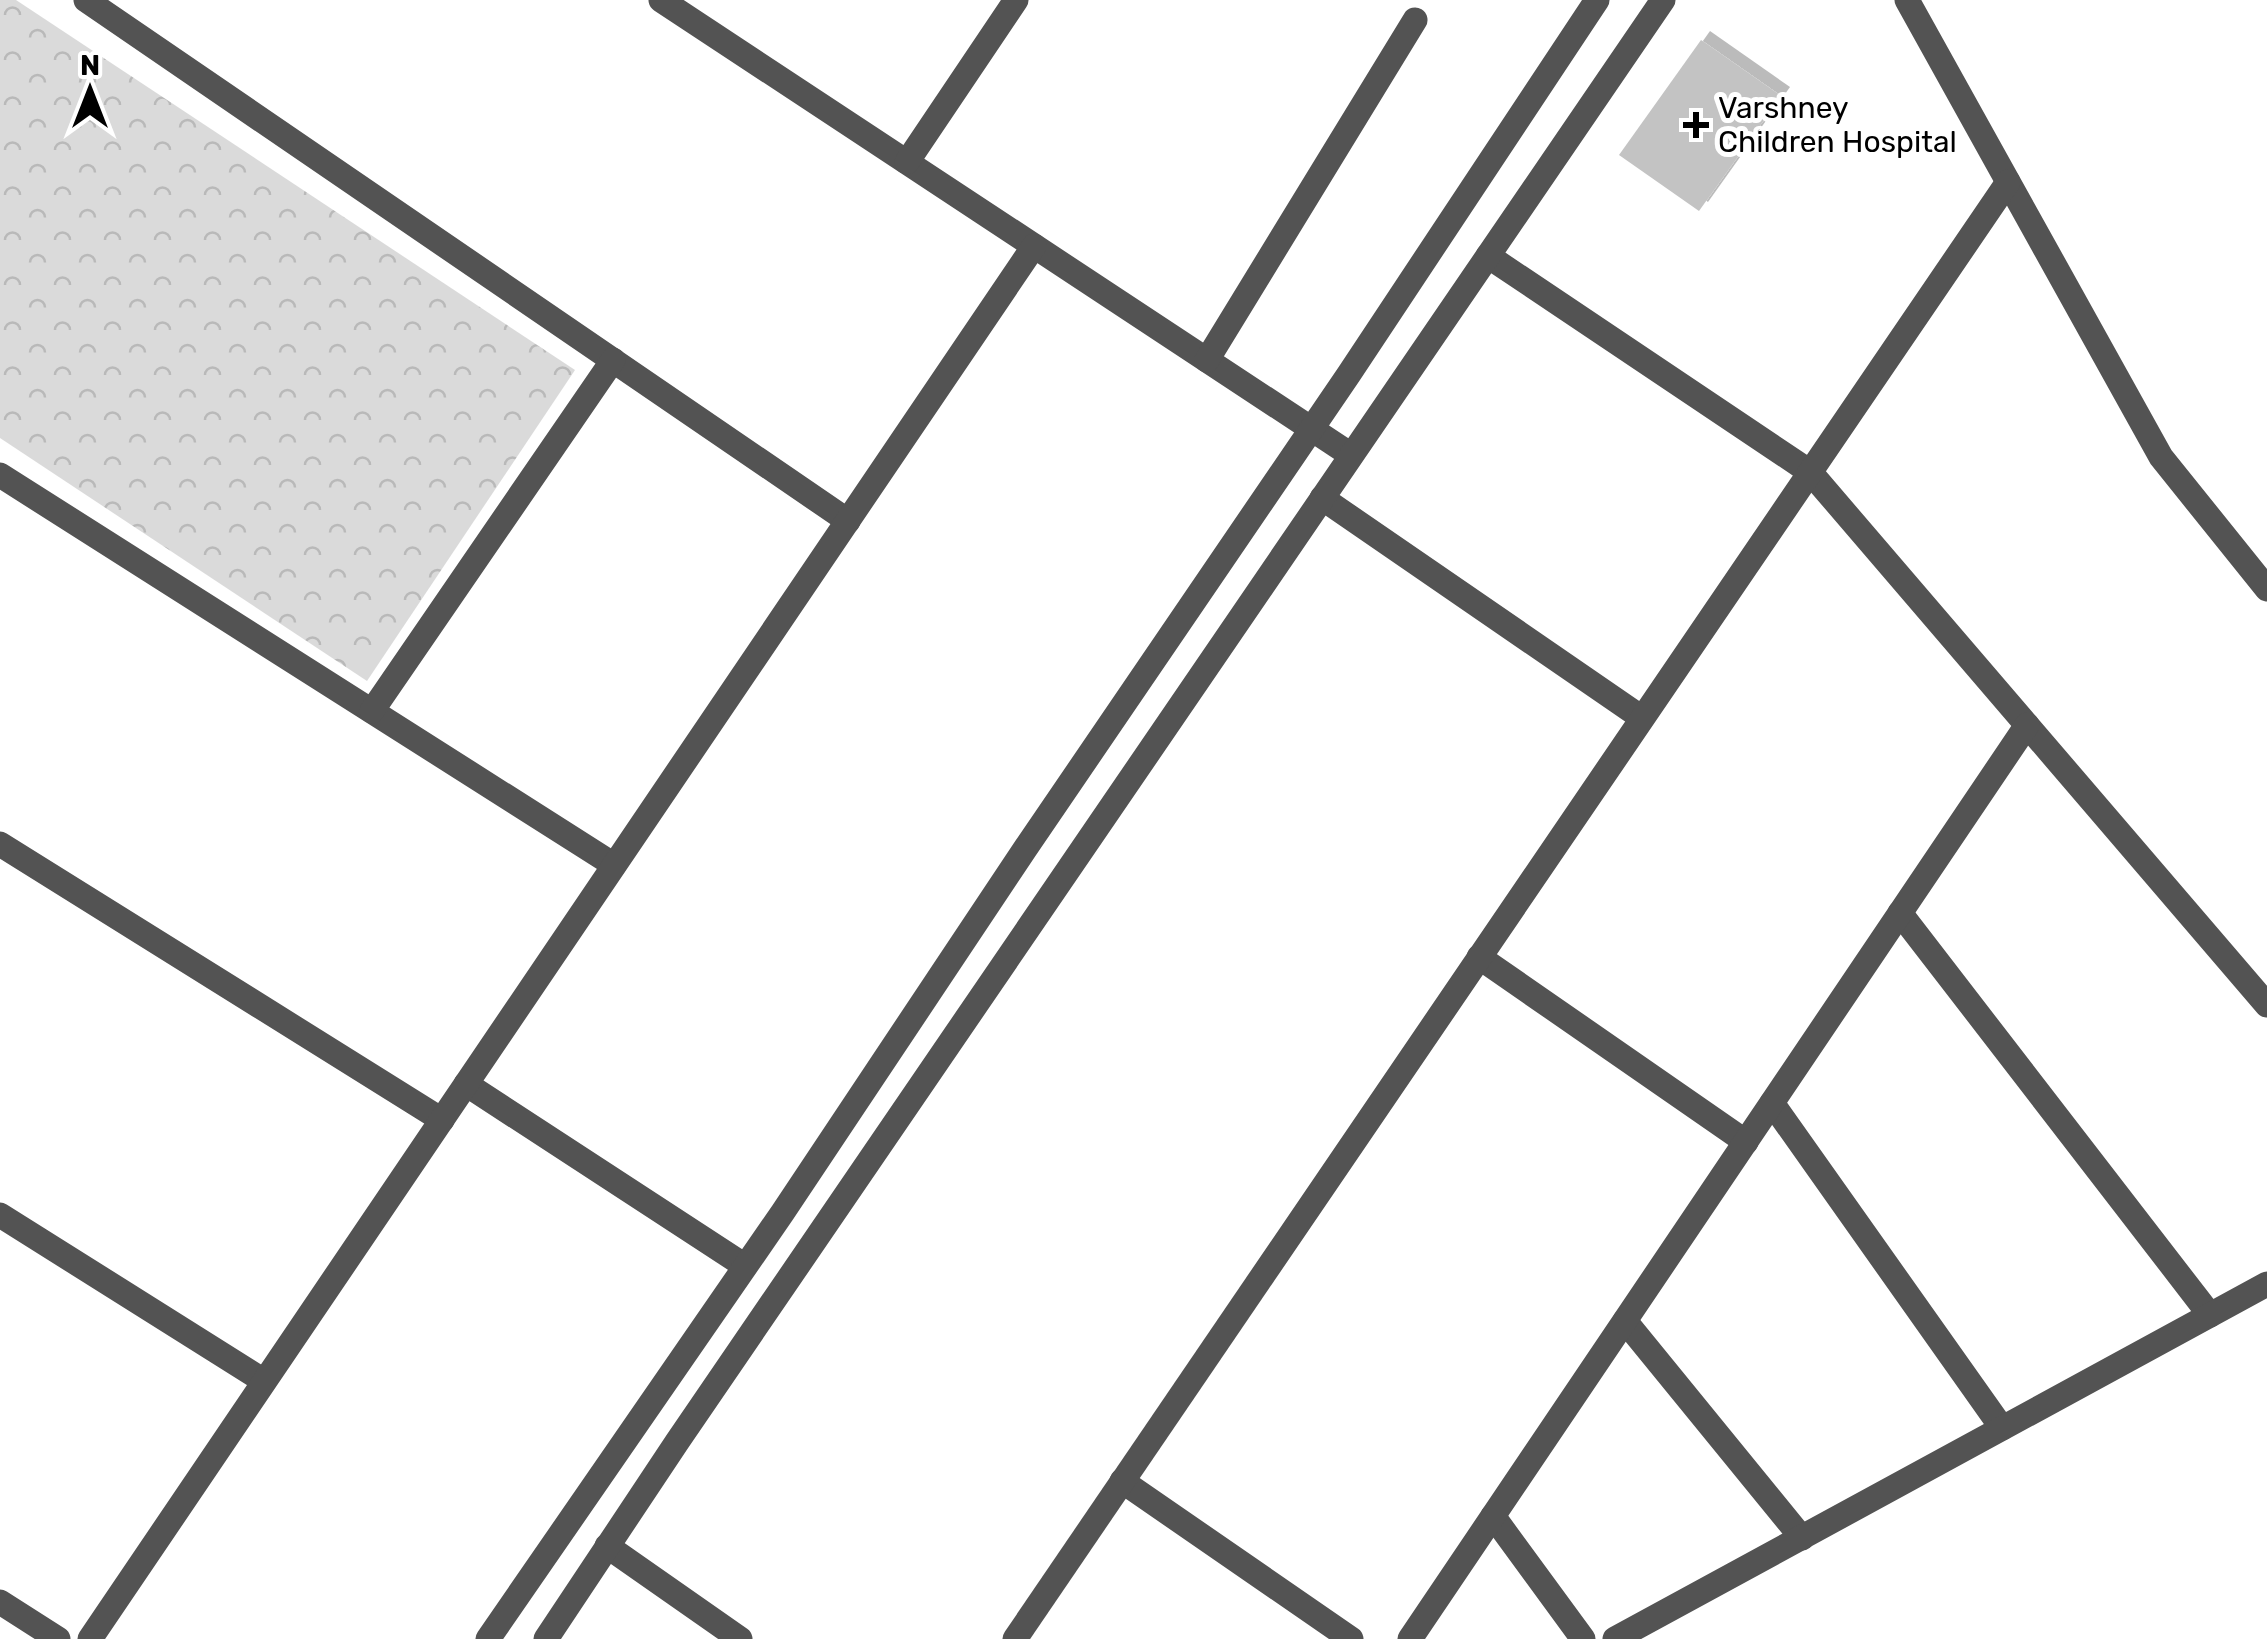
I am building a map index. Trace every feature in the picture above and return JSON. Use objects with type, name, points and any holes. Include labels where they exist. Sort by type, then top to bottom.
[{"type":"street","points":[[86,0],[848,521]]},
{"type":"street","points":[[662,0],[1351,455]]},
{"type":"street","points":[[906,162],[1016,0]]},
{"type":"street","points":[[488,1639],[1312,429],[1597,0]]},
{"type":"street","points":[[546,1639],[1663,0]]},
{"type":"street","points":[[1906,0],[2161,457],[2267,589]]},
{"type":"street","points":[[1206,360],[1415,20]]},
{"type":"street","points":[[1015,1639],[2008,182]]},
{"type":"street","points":[[90,1639],[1034,246]]},
{"type":"street","points":[[1488,256],[1810,472],[2267,1005]]},
{"type":"street","points":[[372,711],[613,360]]},
{"type":"street","points":[[0,474],[614,865]]},
{"type":"street","points":[[1322,498],[1642,718]]},
{"type":"street","points":[[1410,1639],[2027,725]]},
{"type":"street","points":[[0,844],[442,1120]]},
{"type":"street","points":[[1900,913],[2210,1315]]},
{"type":"street","points":[[1480,957],[1746,1142]]},
{"type":"street","points":[[466,1084],[745,1266]]},
{"type":"street","points":[[1772,1103],[2002,1428]]},
{"type":"street","points":[[0,1215],[264,1381]]},
{"type":"street","points":[[1615,1639],[2267,1284]]},
{"type":"street","points":[[1624,1320],[1802,1538]]},
{"type":"street","points":[[1122,1482],[1351,1639]]},
{"type":"street","points":[[1493,1516],[1583,1639]]},
{"type":"street","points":[[607,1546],[740,1639]]},
{"type":"street","points":[[0,1602],[58,1639]]},
{"type":"green space","points":[[0,0],[16,0],[575,370],[367,681],[0,438]]},
{"type":"building","points":[[1701,40],[1781,96],[1699,211],[1619,155]]},
{"type":"place","name":"Varshney Children Hospital","points":[[1696,125]]}]
